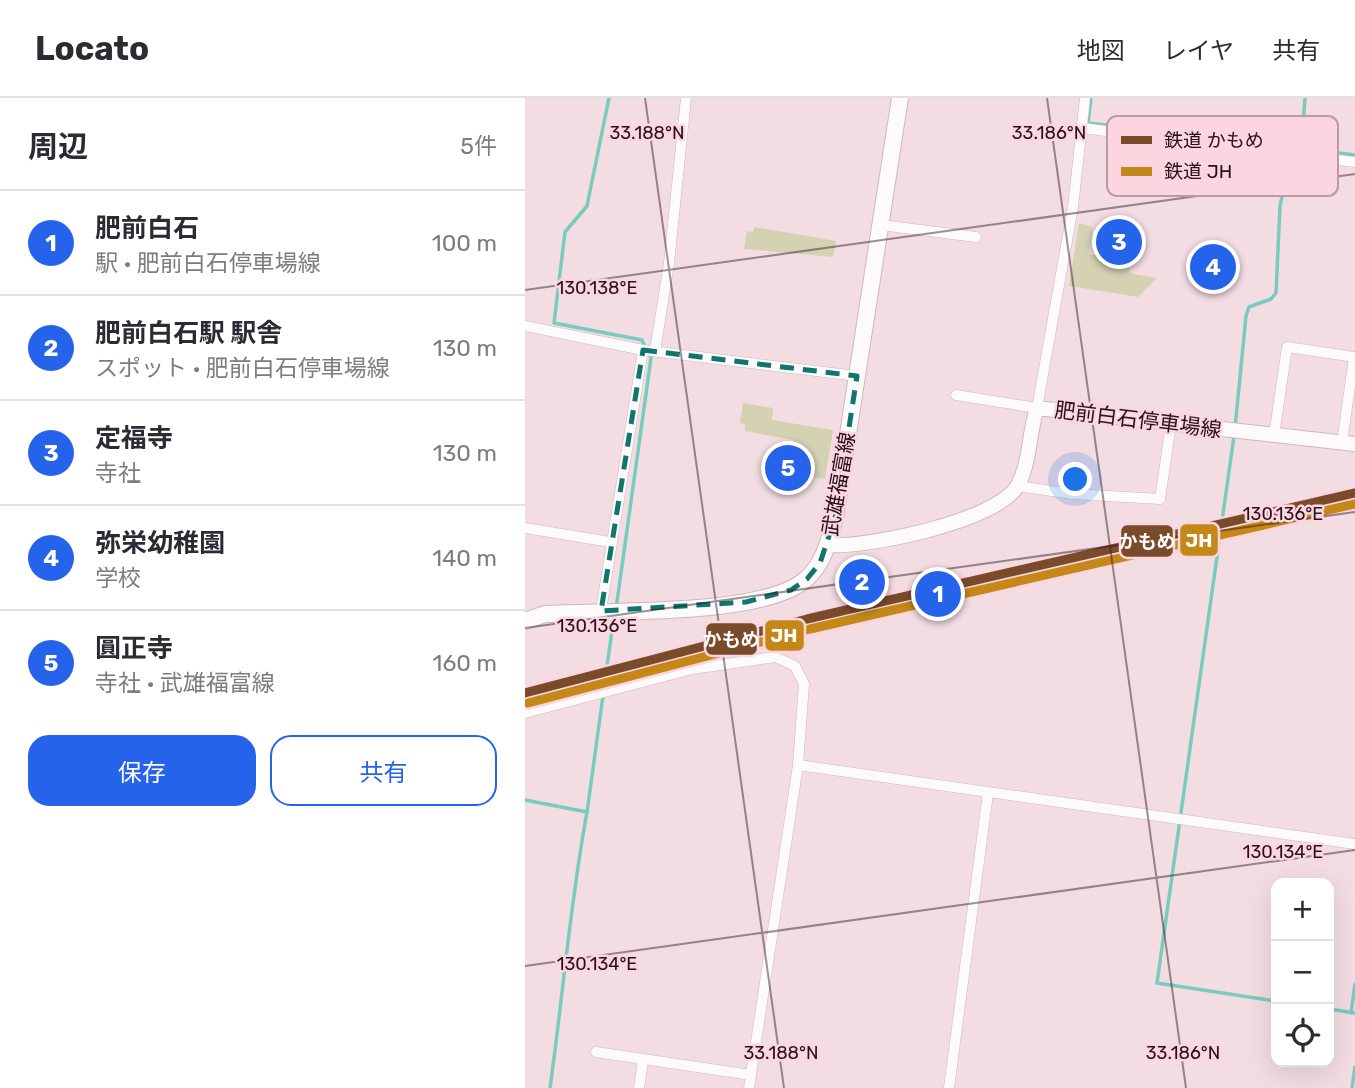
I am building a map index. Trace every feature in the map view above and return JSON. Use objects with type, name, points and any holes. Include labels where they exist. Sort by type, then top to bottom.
[{"type":"main road","name":"武雄福富線","points":[[525,621],[545,614],[746,602],[791,590],[807,579],[820,564],[828,545],[900,98]]},
{"type":"main road","name":"肥前白石停車場線","points":[[1017,486],[1037,408],[1348,443]]},
{"type":"main road","points":[[828,545],[860,544],[979,516],[1004,502],[1017,486]]},
{"type":"street","points":[[609,610],[610,542],[669,262],[686,98]]},
{"type":"street","points":[[956,396],[1037,408],[1073,208],[1085,98]]},
{"type":"street","points":[[1081,128],[1107,131]]},
{"type":"street","points":[[881,225],[976,237]]},
{"type":"street","points":[[525,326],[649,350],[857,376]]},
{"type":"street","points":[[1274,436],[1287,347],[1354,357],[1348,443]]},
{"type":"street","points":[[1017,486],[1073,494],[1160,499],[1171,425]]},
{"type":"street","points":[[525,528],[610,542]]},
{"type":"street","points":[[525,713],[692,669],[782,657],[795,666],[804,684],[798,765],[749,1088]]},
{"type":"street","points":[[798,765],[1355,844]]},
{"type":"street","points":[[949,1088],[988,793]]},
{"type":"street","points":[[596,1052],[751,1075]]},
{"type":"street","points":[[639,1088],[643,1060]]},
{"type":"highlighted area","points":[[643,350],[857,376],[835,518],[820,563],[807,579],[791,590],[746,602],[601,611]]},
{"type":"shaded area","points":[[1079,223],[1093,227],[1089,254],[1115,258],[1116,252],[1131,255],[1129,273],[1157,278],[1138,297],[1069,286]]},
{"type":"shaded area","points":[[754,227],[836,241],[833,257],[744,249],[747,231],[753,232]]},
{"type":"shaded area","points":[[743,403],[773,408],[772,420],[833,430],[825,479],[809,477],[812,465],[788,460],[793,440],[745,431],[745,424],[740,423]]},
{"type":"waterway","points":[[609,98],[587,206],[565,232],[554,323],[642,340],[645,347]]},
{"type":"waterway","points":[[1091,98],[1088,123],[1107,125]]},
{"type":"waterway","points":[[1304,116],[1305,98]]},
{"type":"waterway","points":[[1338,153],[1355,155]]},
{"type":"waterway","points":[[1235,428],[1246,316],[1249,307],[1271,299],[1276,293],[1282,196]]},
{"type":"waterway","points":[[616,609],[651,358],[649,353]]},
{"type":"waterway","points":[[1234,436],[1157,983],[1271,1000]]},
{"type":"waterway","points":[[587,812],[614,616]]},
{"type":"waterway","points":[[525,800],[587,812],[571,915],[550,1088]]},
{"type":"waterway","points":[[1351,1013],[1355,984]]},
{"type":"waterway","points":[[1334,1010],[1355,1013]]},
{"type":"waterway","points":[[1352,1088],[1355,1067]]},
{"type":"rail line","name":"かもめ","points":[[525,693],[807,619],[1355,493]]},
{"type":"rail line","name":"JH","points":[[528,703],[810,629],[1355,504]]},
{"type":"place","name":"定福寺","points":[[1119,242]]},
{"type":"place","name":"弥栄幼稚園","points":[[1213,267]]},
{"type":"place","name":"圓正寺","points":[[788,468]]},
{"type":"place","name":"肥前白石駅 駅舎","points":[[862,582]]},
{"type":"place","name":"肥前白石","points":[[938,594]]}]
